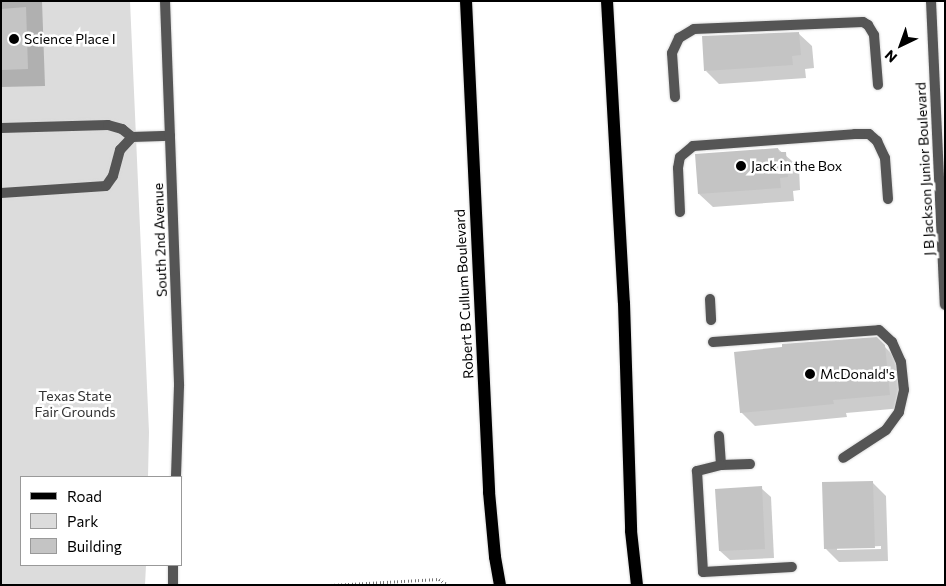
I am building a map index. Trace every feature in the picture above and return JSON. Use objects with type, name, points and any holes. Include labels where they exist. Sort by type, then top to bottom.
[{"type":"main road","name":"Robert B Cullum Boulevard","points":[[466,1],[489,492],[495,557],[500,585]]},
{"type":"main road","points":[[607,1],[624,303],[632,531],[637,585]]},
{"type":"street","name":"South 2nd Avenue","points":[[165,1],[178,386],[176,476]]},
{"type":"street","name":"J B Jackson Junior Boulevard","points":[[931,1],[939,81],[945,305]]},
{"type":"street","points":[[674,97],[672,53],[680,38],[694,29],[863,22],[868,25],[874,35],[878,84]]},
{"type":"street","points":[[1,128],[108,125],[122,129],[132,137],[170,136]]},
{"type":"street","points":[[680,212],[678,168],[680,157],[693,146],[855,134],[869,134],[877,141],[885,158],[888,199]]},
{"type":"street","points":[[1,193],[106,186],[113,176],[120,150],[132,137]]},
{"type":"street","points":[[710,299],[711,320]]},
{"type":"street","points":[[713,342],[879,330],[892,342],[901,362],[904,390],[899,412],[886,430],[843,458]]},
{"type":"street","points":[[719,436],[721,465]]},
{"type":"street","points":[[750,464],[721,465],[697,471],[703,572],[792,567]]},
{"type":"street","points":[[173,566],[173,585]]},
{"type":"path","points":[[331,585],[439,579],[448,585]]},
{"type":"green space","name":"Texas State Fair Grounds","points":[[1,1],[130,1],[149,432],[148,476],[20,476],[20,566],[146,566],[145,585],[1,585]]},
{"type":"building","name":"Science Place I","points":[[26,7],[28,69],[1,70],[1,9]]},
{"type":"building","points":[[799,32],[801,55],[792,56],[793,65],[704,71],[702,36]]},
{"type":"building","name":"Jack in the Box","points":[[778,148],[779,152],[786,152],[788,177],[780,178],[781,188],[698,194],[695,154]]},
{"type":"building","points":[[877,337],[885,345],[890,395],[833,400],[834,404],[740,413],[734,352],[782,347],[782,344]]},
{"type":"building","points":[[873,481],[875,548],[824,549],[822,482]]},
{"type":"building","points":[[762,486],[765,549],[719,551],[715,489]]},
{"type":"place","name":"Science Place I","points":[[14,39]]},
{"type":"place","name":"Jack in the Box","points":[[741,166]]},
{"type":"place","name":"McDonald's","points":[[810,374]]}]
